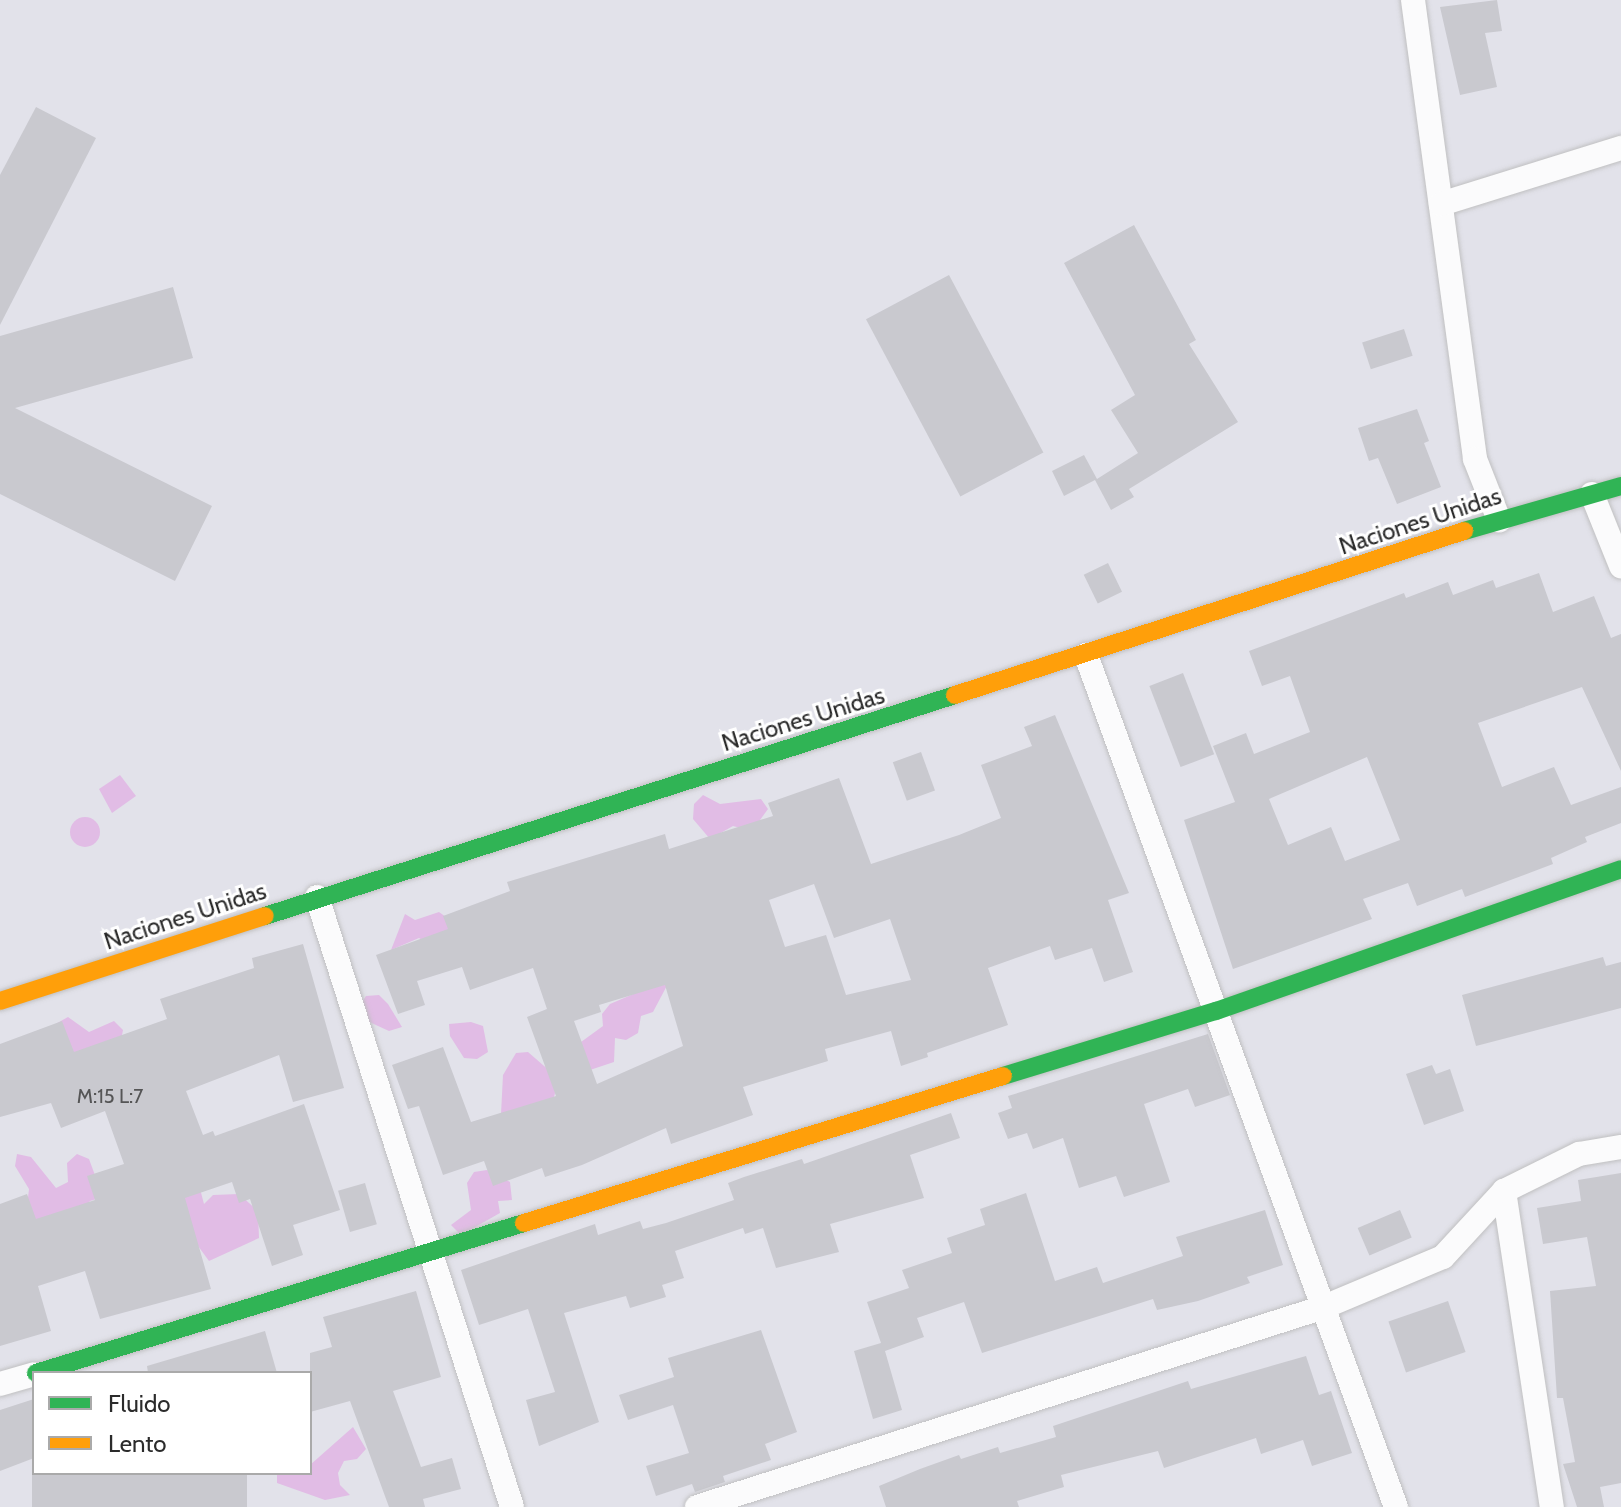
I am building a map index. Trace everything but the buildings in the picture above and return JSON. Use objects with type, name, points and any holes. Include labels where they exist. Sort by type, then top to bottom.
[{"type":"street","points":[[1413,0],[1475,459],[1499,520]]},
{"type":"street","points":[[1441,204],[1621,148]]},
{"type":"street","name":"Naciones Unidas","points":[[0,1001],[1499,520],[1621,486]]},
{"type":"street","points":[[1592,494],[1621,566]]},
{"type":"street","points":[[1086,655],[1396,1507]]},
{"type":"street","points":[[42,1371],[1216,1011],[1621,869]]},
{"type":"street","points":[[317,897],[512,1507]]},
{"type":"street","points":[[697,1507],[1324,1307],[1443,1257],[1504,1191],[1579,1154],[1621,1147]]},
{"type":"street","points":[[1504,1191],[1552,1507]]},
{"type":"street","points":[[0,1384],[32,1374]]},
{"type":"shaded area","points":[[120,775],[136,796],[112,813],[99,789]]},
{"type":"shaded area","points":[[703,795],[720,804],[761,799],[768,809],[752,831],[733,826],[710,839],[693,819],[694,804]]},
{"type":"shaded area","points":[[85,817],[96,821],[100,832],[96,843],[85,847],[74,843],[70,832],[74,821]]},
{"type":"shaded area","points":[[439,912],[450,920],[451,935],[430,945],[419,938],[391,950],[405,914],[415,920]]},
{"type":"shaded area","points":[[671,978],[653,1012],[641,1016],[638,1033],[626,1040],[615,1038],[614,1062],[590,1070],[581,1042],[603,1026],[602,1014],[610,1004]]},
{"type":"shaded area","points":[[379,995],[402,1027],[389,1031],[365,1020],[359,1007],[366,996]]},
{"type":"shaded area","points":[[68,1017],[89,1032],[114,1021],[123,1030],[119,1050],[101,1067],[25,1041]]},
{"type":"shaded area","points":[[471,1022],[483,1026],[488,1052],[477,1059],[464,1058],[450,1036],[449,1024]]},
{"type":"shaded area","points":[[528,1052],[559,1079],[552,1104],[501,1114],[503,1075],[516,1053]]},
{"type":"shaded area","points":[[17,1154],[31,1157],[56,1188],[68,1182],[67,1163],[77,1154],[89,1159],[103,1197],[90,1201],[66,1230],[54,1232],[26,1215],[29,1189],[15,1166]]},
{"type":"shaded area","points":[[487,1170],[510,1182],[512,1200],[498,1201],[500,1213],[461,1235],[451,1225],[471,1210],[467,1183],[474,1172]]},
{"type":"shaded area","points":[[150,1180],[199,1185],[204,1204],[213,1195],[239,1194],[258,1211],[259,1238],[209,1261]]},
{"type":"shaded area","points":[[353,1427],[366,1449],[357,1459],[344,1461],[338,1473],[340,1485],[350,1495],[325,1500],[277,1483],[277,1475],[312,1475],[312,1463]]},
{"type":"traffic: fast","points":[[1464,531],[1621,486]]},
{"type":"traffic: fast","points":[[265,916],[955,695]]},
{"type":"traffic: fast","points":[[1003,1076],[1216,1011],[1621,869]]},
{"type":"traffic: fast","points":[[43,1371],[524,1223]]},
{"type":"traffic: slow","points":[[955,695],[1464,531]]},
{"type":"traffic: slow","points":[[0,1001],[265,916]]},
{"type":"traffic: slow","points":[[524,1223],[1003,1076]]}]
